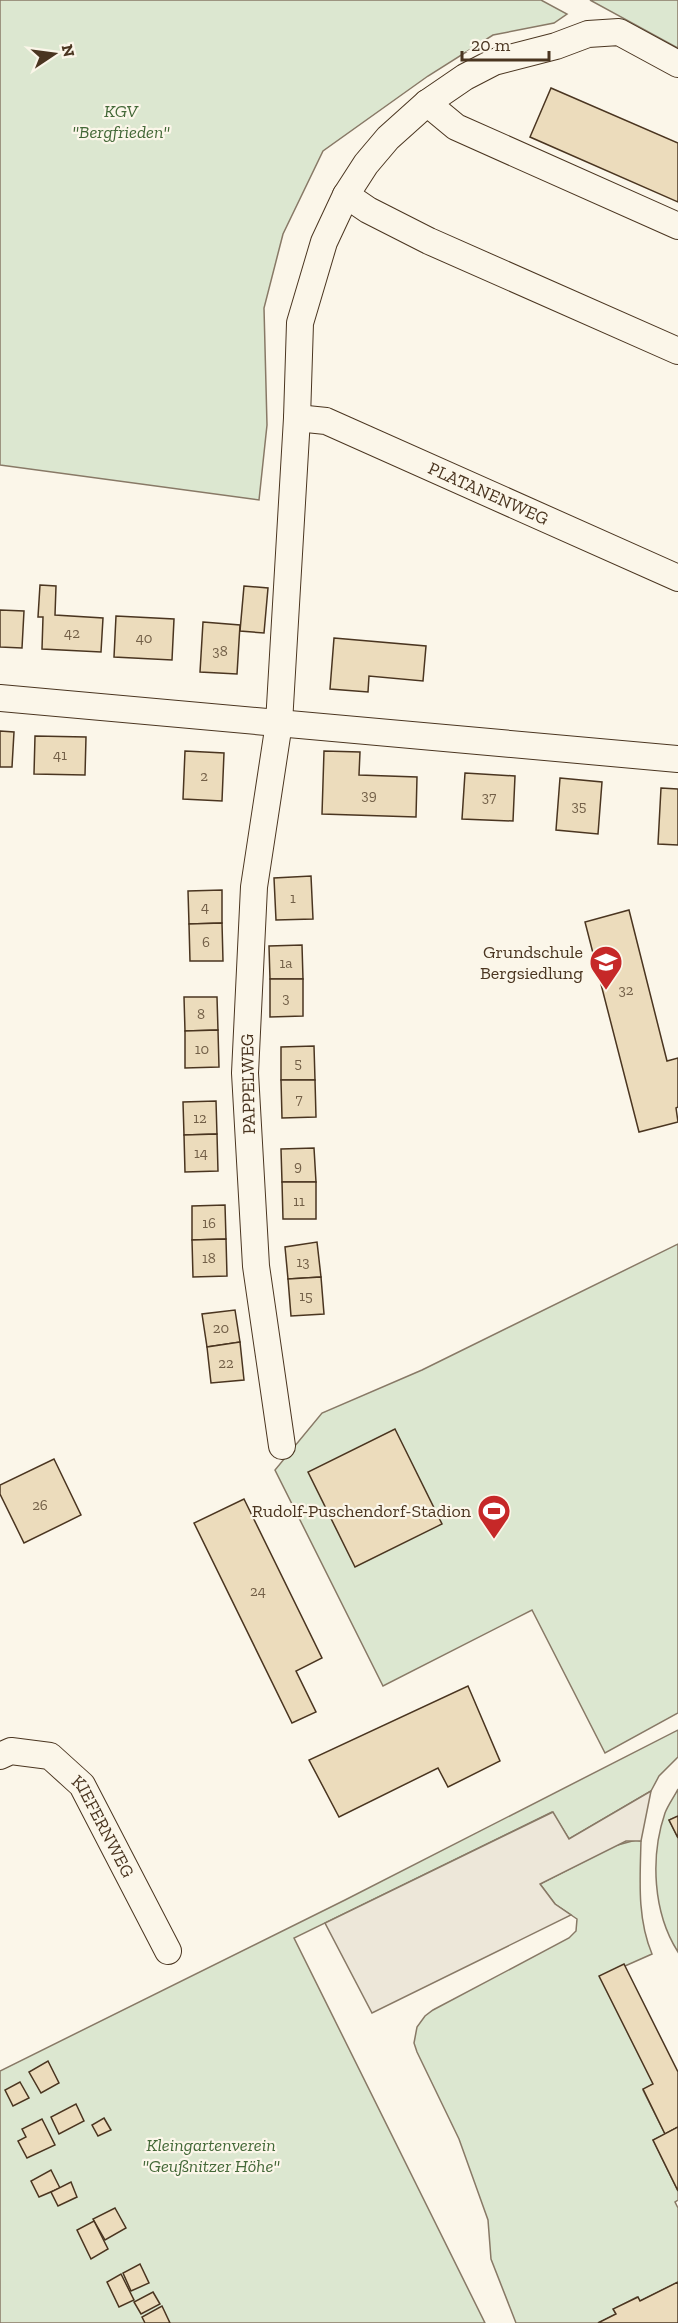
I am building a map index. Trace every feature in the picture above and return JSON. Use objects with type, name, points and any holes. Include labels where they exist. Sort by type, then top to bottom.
[{"type":"street","points":[[279,723],[297,418],[300,323],[324,242],[346,195],[366,164],[388,138],[427,103],[465,77],[494,62],[556,46],[588,34],[619,32],[678,64]]},
{"type":"street","points":[[427,103],[456,127],[678,226]]},
{"type":"street","points":[[346,195],[368,210],[429,241],[678,351]]},
{"type":"street","name":"PLATANENWEG","points":[[297,418],[326,421],[678,578]]},
{"type":"street","points":[[0,698],[678,759]]},
{"type":"street","name":"PAPPELWEG","points":[[279,723],[254,887],[245,1073],[256,1266],[282,1446]]},
{"type":"street","name":"KIEFERNWEG","points":[[0,1756],[11,1751],[50,1756],[82,1785],[168,1951]]},
{"type":"green space","name":"KGV \"Bergfrieden\"","points":[[0,0],[541,0],[567,14],[554,23],[493,35],[428,76],[323,151],[283,234],[264,308],[267,425],[259,500],[0,465]]},
{"type":"green space","points":[[590,0],[678,0],[678,48]]},
{"type":"green space","name":"Rudolf-Puschendorf-Stadion","points":[[678,1244],[678,1713],[605,1753],[532,1610],[383,1686],[275,1470],[322,1413],[422,1370]]},
{"type":"green space","name":"Kleingartenverein \"Geußnitzer Höhe\"","points":[[678,1730],[678,1757],[659,1776],[651,1791],[569,1839],[552,1812],[294,1938],[485,2323],[0,2323],[0,2071],[345,1900]]},
{"type":"green space","points":[[678,1789],[678,1816],[669,1820],[678,1838],[678,1952],[663,1920],[656,1884],[656,1866],[660,1830],[665,1813]]},
{"type":"green space","points":[[636,1840],[641,1841],[642,1913],[652,1954],[625,1966],[624,1964],[653,2084],[643,2090],[665,2134],[653,2140],[678,2191],[678,2200],[675,2202],[678,2208],[678,2282],[640,2301],[637,2297],[614,2309],[616,2314],[598,2323],[516,2323],[491,2259],[488,2220],[459,2139],[417,2052],[414,2043],[417,2027],[433,2010],[569,1938],[576,1931],[577,1919],[555,1904],[540,1884],[614,1846]]},
{"type":"shaded area","points":[[651,1791],[641,1841],[626,1841],[540,1884],[555,1904],[571,1915],[372,2013],[325,1923],[553,1812],[569,1839]]},
{"type":"building","points":[[551,88],[678,143],[678,202],[530,137]]},
{"type":"building","points":[[40,585],[56,586],[55,615],[103,618],[101,652],[42,649],[43,617],[38,617]]},
{"type":"building","points":[[244,586],[268,588],[264,633],[240,631]]},
{"type":"building","points":[[0,610],[24,611],[22,648],[0,647]]},
{"type":"building","points":[[116,616],[174,619],[172,660],[114,657]]},
{"type":"building","points":[[203,622],[240,625],[237,674],[200,672]]},
{"type":"building","points":[[334,638],[426,646],[423,681],[369,676],[368,692],[330,689]]},
{"type":"building","points":[[0,731],[14,732],[12,767],[0,767]]},
{"type":"building","points":[[35,736],[86,737],[85,775],[34,774]]},
{"type":"building","points":[[185,751],[224,753],[222,801],[183,799]]},
{"type":"building","points":[[324,751],[360,752],[359,775],[417,777],[416,817],[322,814]]},
{"type":"building","points":[[465,773],[515,776],[513,821],[462,819]]},
{"type":"building","points":[[560,778],[602,782],[598,834],[556,830]]},
{"type":"building","points":[[661,788],[678,789],[678,845],[658,844]]},
{"type":"building","points":[[311,876],[313,919],[276,920],[274,878]]},
{"type":"building","points":[[222,890],[222,923],[189,924],[188,891]]},
{"type":"building","points":[[629,910],[667,1061],[678,1058],[678,1107],[676,1108],[678,1122],[639,1132],[585,922]]},
{"type":"building","points":[[222,923],[223,961],[190,961],[189,924]]},
{"type":"building","points":[[302,945],[303,979],[270,979],[269,946]]},
{"type":"building","points":[[270,979],[303,979],[303,1016],[270,1017]]},
{"type":"building","points":[[184,997],[217,997],[218,1030],[185,1031]]},
{"type":"building","points":[[218,1030],[219,1067],[185,1068],[185,1031]]},
{"type":"building","points":[[314,1046],[315,1080],[281,1080],[281,1047]]},
{"type":"building","points":[[281,1080],[315,1080],[316,1117],[282,1118]]},
{"type":"building","points":[[216,1101],[217,1134],[184,1135],[183,1102]]},
{"type":"building","points":[[217,1134],[218,1171],[185,1172],[184,1135]]},
{"type":"building","points":[[314,1148],[316,1182],[282,1182],[281,1149]]},
{"type":"building","points":[[282,1182],[316,1182],[316,1219],[283,1219]]},
{"type":"building","points":[[225,1205],[226,1239],[192,1240],[192,1206]]},
{"type":"building","points":[[226,1239],[227,1276],[193,1277],[192,1240]]},
{"type":"building","points":[[317,1242],[321,1277],[288,1279],[285,1247]]},
{"type":"building","points":[[321,1277],[324,1314],[291,1316],[288,1279]]},
{"type":"building","points":[[235,1310],[240,1342],[207,1347],[202,1314]]},
{"type":"building","points":[[240,1342],[244,1380],[211,1383],[207,1347]]},
{"type":"building","points":[[395,1429],[442,1524],[355,1567],[308,1472]]},
{"type":"building","points":[[54,1459],[81,1515],[24,1543],[0,1494],[0,1485]]},
{"type":"building","points":[[244,1499],[322,1658],[296,1671],[316,1712],[292,1723],[194,1523]]},
{"type":"building","points":[[468,1686],[500,1761],[448,1787],[438,1768],[339,1817],[309,1760]]},
{"type":"building","points":[[678,1816],[678,1838],[669,1820]]},
{"type":"building","points":[[624,1964],[678,2072],[678,2127],[665,2134],[643,2089],[653,2084],[599,1976]]},
{"type":"building","points":[[48,2061],[59,2083],[41,2093],[29,2072]]},
{"type":"building","points":[[20,2082],[29,2098],[13,2106],[5,2090]]},
{"type":"building","points":[[76,2104],[84,2121],[59,2134],[51,2117]]},
{"type":"building","points":[[104,2118],[111,2130],[98,2136],[92,2125]]},
{"type":"building","points":[[42,2119],[55,2145],[27,2158],[18,2141],[26,2137],[22,2129]]},
{"type":"building","points":[[678,2127],[678,2191],[653,2140]]},
{"type":"building","points":[[51,2170],[60,2188],[39,2197],[31,2181]]},
{"type":"building","points":[[71,2182],[77,2197],[58,2206],[51,2192]]},
{"type":"building","points":[[115,2208],[126,2228],[105,2240],[93,2219]]},
{"type":"building","points":[[94,2221],[108,2249],[91,2259],[77,2230]]},
{"type":"building","points":[[140,2264],[149,2283],[131,2291],[123,2273]]},
{"type":"building","points":[[121,2274],[134,2300],[119,2307],[107,2282]]},
{"type":"building","points":[[678,2282],[678,2323],[598,2323],[616,2314],[613,2309],[638,2297],[640,2301]]},
{"type":"building","points":[[153,2292],[160,2304],[141,2314],[134,2302]]},
{"type":"building","points":[[162,2306],[170,2323],[145,2323],[142,2317]]},
{"type":"place","name":"Grundschule Bergsiedlung","points":[[606,991]]},
{"type":"place","name":"Rudolf-Puschendorf-Stadion","points":[[494,1540]]}]
